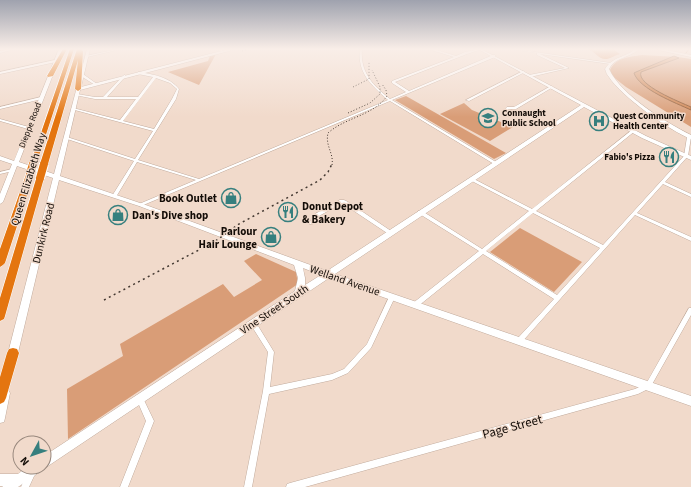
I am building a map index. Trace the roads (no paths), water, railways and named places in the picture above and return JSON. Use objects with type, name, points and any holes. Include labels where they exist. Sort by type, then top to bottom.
[{"type":"highway","points":[[50,76],[52,72]]},
{"type":"highway","name":"Queen Elizabeth Way","points":[[0,263],[64,72]]},
{"type":"highway","name":"Queen Elizabeth Way","points":[[0,316],[44,164],[73,72]]},
{"type":"highway","points":[[78,88],[79,72]]},
{"type":"highway","points":[[0,398],[13,353]]},
{"type":"street","name":"Dieppe Road","points":[[0,202],[14,163],[51,72]]},
{"type":"street","name":"Dunkirk Road","points":[[0,418],[13,353],[83,72]]},
{"type":"street","points":[[78,88],[144,72]]},
{"type":"street","points":[[363,72],[379,91],[390,100],[495,163]]},
{"type":"street","points":[[408,92],[393,82],[419,72]]},
{"type":"street","points":[[141,205],[456,72]]},
{"type":"street","points":[[468,100],[524,72],[633,131],[689,157]]},
{"type":"street","points":[[530,76],[550,72]]},
{"type":"street","points":[[519,341],[634,213],[689,157],[690,137],[655,115],[623,91],[609,72]]},
{"type":"street","points":[[114,196],[174,99],[178,89],[173,83],[139,73]]},
{"type":"street","points":[[82,75],[96,84]]},
{"type":"street","points":[[104,98],[124,76]]},
{"type":"street","points":[[121,121],[155,77]]},
{"type":"street","points":[[508,112],[506,110],[508,108],[515,108],[552,87]]},
{"type":"street","points":[[78,88],[104,98],[138,98]]},
{"type":"street","points":[[0,108],[41,98]]},
{"type":"street","name":"Vine Street South","points":[[52,457],[389,232],[584,105]]},
{"type":"street","points":[[73,109],[154,130]]},
{"type":"street","points":[[0,120],[28,128]]},
{"type":"street","points":[[415,305],[633,131]]},
{"type":"street","points":[[66,138],[199,180]]},
{"type":"street","points":[[0,158],[7,158],[19,153]]},
{"type":"street","name":"Welland Avenue","points":[[0,158],[141,205],[296,263],[691,401]]},
{"type":"street","points":[[0,173],[12,170]]},
{"type":"street","points":[[471,179],[602,248]]},
{"type":"street","points":[[54,189],[62,184],[73,182]]},
{"type":"street","points":[[663,182],[691,196]]},
{"type":"street","points":[[311,223],[317,214],[342,202],[346,203],[389,232]]},
{"type":"street","points":[[420,212],[557,298]]},
{"type":"street","points":[[634,213],[691,239]]},
{"type":"street","points":[[296,263],[301,270],[302,279],[299,293]]},
{"type":"street","points":[[266,391],[332,378],[346,371],[369,346],[392,297]]},
{"type":"street","points":[[648,386],[691,310]]},
{"type":"street","points":[[248,487],[266,391],[271,352],[253,323]]},
{"type":"street","name":"Page Street","points":[[290,487],[636,392],[648,386]]},
{"type":"street","points":[[124,487],[150,421],[140,398]]},
{"type":"street","points":[[8,487],[22,483],[29,475]]},
{"type":"street","points":[[0,480],[22,483]]},
{"type":"railway","points":[[353,87],[369,79],[369,72]]},
{"type":"railway","points":[[348,113],[370,103],[380,94],[380,87],[373,72]]},
{"type":"railway","points":[[332,164],[332,157],[327,138],[328,133],[343,123],[367,112],[381,103],[387,96],[386,90],[382,84]]},
{"type":"railway","points":[[104,300],[214,242],[239,224],[320,180],[328,172],[332,164]]},
{"type":"place","name":"Connaught Public School","points":[[488,118]]},
{"type":"place","name":"Quest Community Health Center","points":[[599,121]]},
{"type":"place","name":"Fabio's Pizza","points":[[669,157]]},
{"type":"place","name":"Book Outlet","points":[[231,198]]},
{"type":"place","name":"Donut Depot & Bakery","points":[[288,212]]},
{"type":"place","name":"Dan's Dive shop","points":[[118,215]]},
{"type":"place","name":"Parlour Hair Lounge","points":[[271,237]]}]
